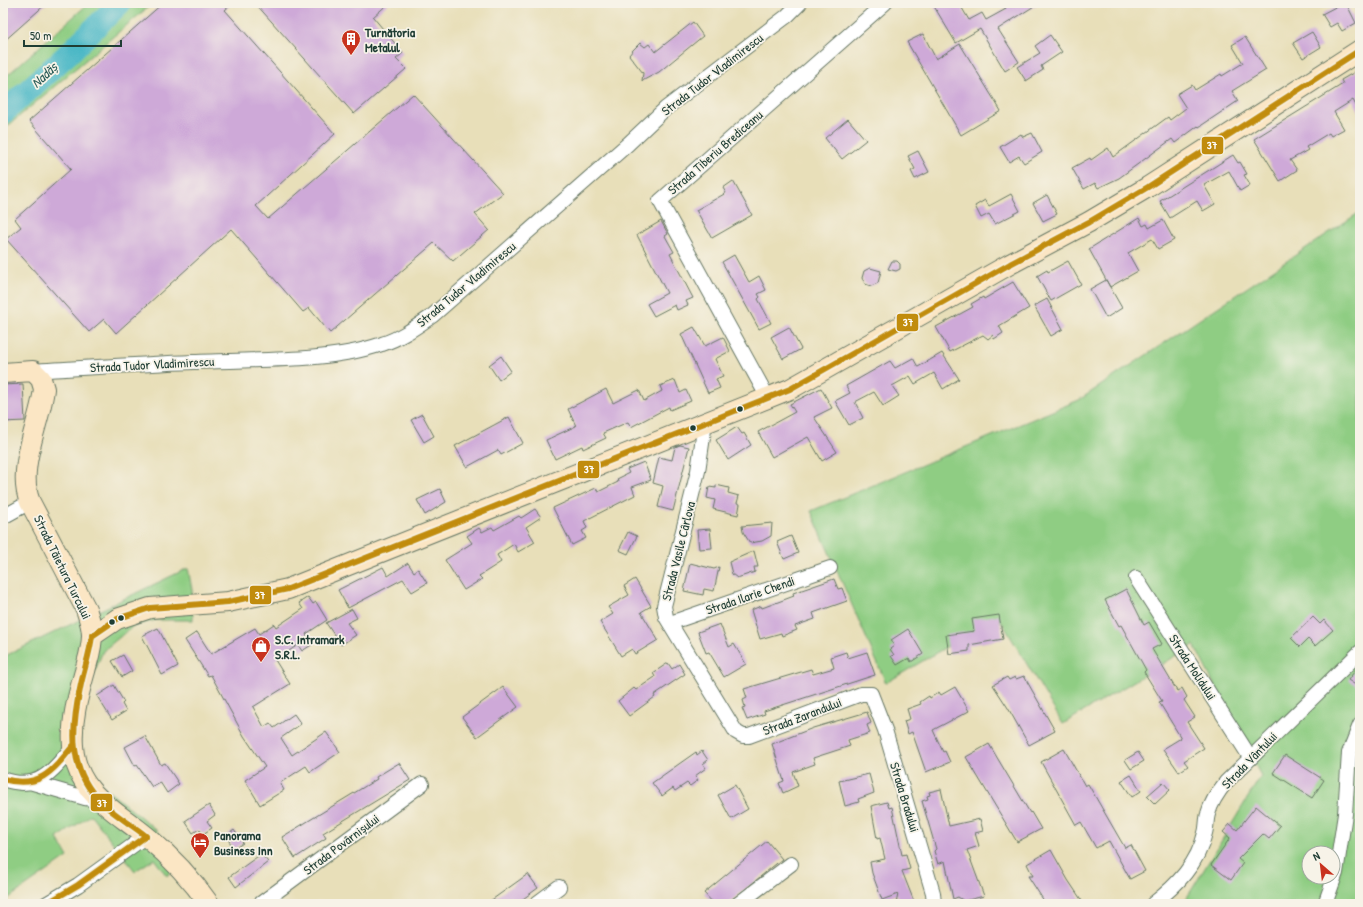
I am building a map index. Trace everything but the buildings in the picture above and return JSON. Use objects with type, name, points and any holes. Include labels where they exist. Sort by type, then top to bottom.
[{"type":"street","name":"Strada Tudor Vladimirescu","points":[[3,373],[327,356],[356,352],[383,344],[410,332],[432,316],[628,144],[666,108],[787,16],[800,3]]},
{"type":"street","name":"Strada Tiberiu Brediceanu","points":[[768,398],[660,200],[885,3]]},
{"type":"street","points":[[92,636],[117,619],[150,608],[241,600],[295,586],[768,398],[809,378],[1148,187],[1360,50]]},
{"type":"street","name":"Strada Tăietura Turcului","points":[[33,371],[41,379],[44,388],[25,476],[25,486],[30,502],[86,609],[92,636],[92,646],[72,722],[73,746],[78,768],[82,778],[99,800],[146,836],[184,871],[208,904]]},
{"type":"street","name":"Strada Vasile Cârlova","points":[[705,423],[698,470],[664,611],[736,732]]},
{"type":"street","points":[[3,517],[30,502]]},
{"type":"street","name":"Strada Ilarie Chendi","points":[[670,623],[830,568]]},
{"type":"street","name":"Strada Molidului","points":[[1136,578],[1250,757]]},
{"type":"street","name":"Strada Vântului","points":[[1153,904],[1181,880],[1192,866],[1205,833],[1207,815],[1214,798],[1226,782],[1250,757],[1360,652]]},
{"type":"street","name":"Strada Zarandului","points":[[736,732],[743,736],[749,736],[869,692]]},
{"type":"street","name":"Strada Bradului","points":[[869,692],[872,696],[885,730],[933,893],[934,904]]},
{"type":"street","points":[[1325,904],[1336,873],[1345,814],[1349,752],[1360,725]]},
{"type":"street","points":[[33,783],[53,770],[73,746]]},
{"type":"street","points":[[3,779],[14,784],[33,783],[85,798],[99,800]]},
{"type":"street","name":"Strada Povârnișului","points":[[260,904],[422,784]]},
{"type":"street","points":[[46,904],[78,885],[146,836]]},
{"type":"street","points":[[738,904],[791,864]]},
{"type":"street","points":[[536,904],[559,887]]},
{"type":"green space","points":[[89,3],[153,3],[3,130],[3,79]]},
{"type":"green space","points":[[1360,212],[1360,904],[1183,904],[1261,776],[1194,645],[1063,724],[998,616],[886,683],[811,511],[1079,400]]},
{"type":"green space","points":[[188,568],[192,590],[193,620],[156,620],[133,626],[103,651],[80,706],[80,762],[90,776],[154,828],[184,859],[167,876],[154,859],[135,871],[91,815],[57,838],[68,857],[3,902],[3,657]]},
{"type":"waterway","name":"Nadăș","points":[[3,113],[69,53],[120,3]]},
{"type":"transit line","name":"37","points":[[92,636],[117,619],[150,608],[228,602],[288,589],[790,389],[1010,264],[1089,222],[1148,187],[1360,50]]},
{"type":"transit line","name":"37","points":[[46,904],[78,885],[146,836],[100,801],[90,789],[78,763],[75,749],[75,719],[81,683],[92,636]]},
{"type":"transit line","name":"37","points":[[3,779],[15,782],[26,782],[44,776],[58,764],[73,746]]},
{"type":"place","name":"Turnătoria Metalul","points":[[351,56]]},
{"type":"place","name":"S.C. Intramark S.R.L.","points":[[261,663]]},
{"type":"place","name":"Panorama Business Inn","points":[[200,859]]}]
